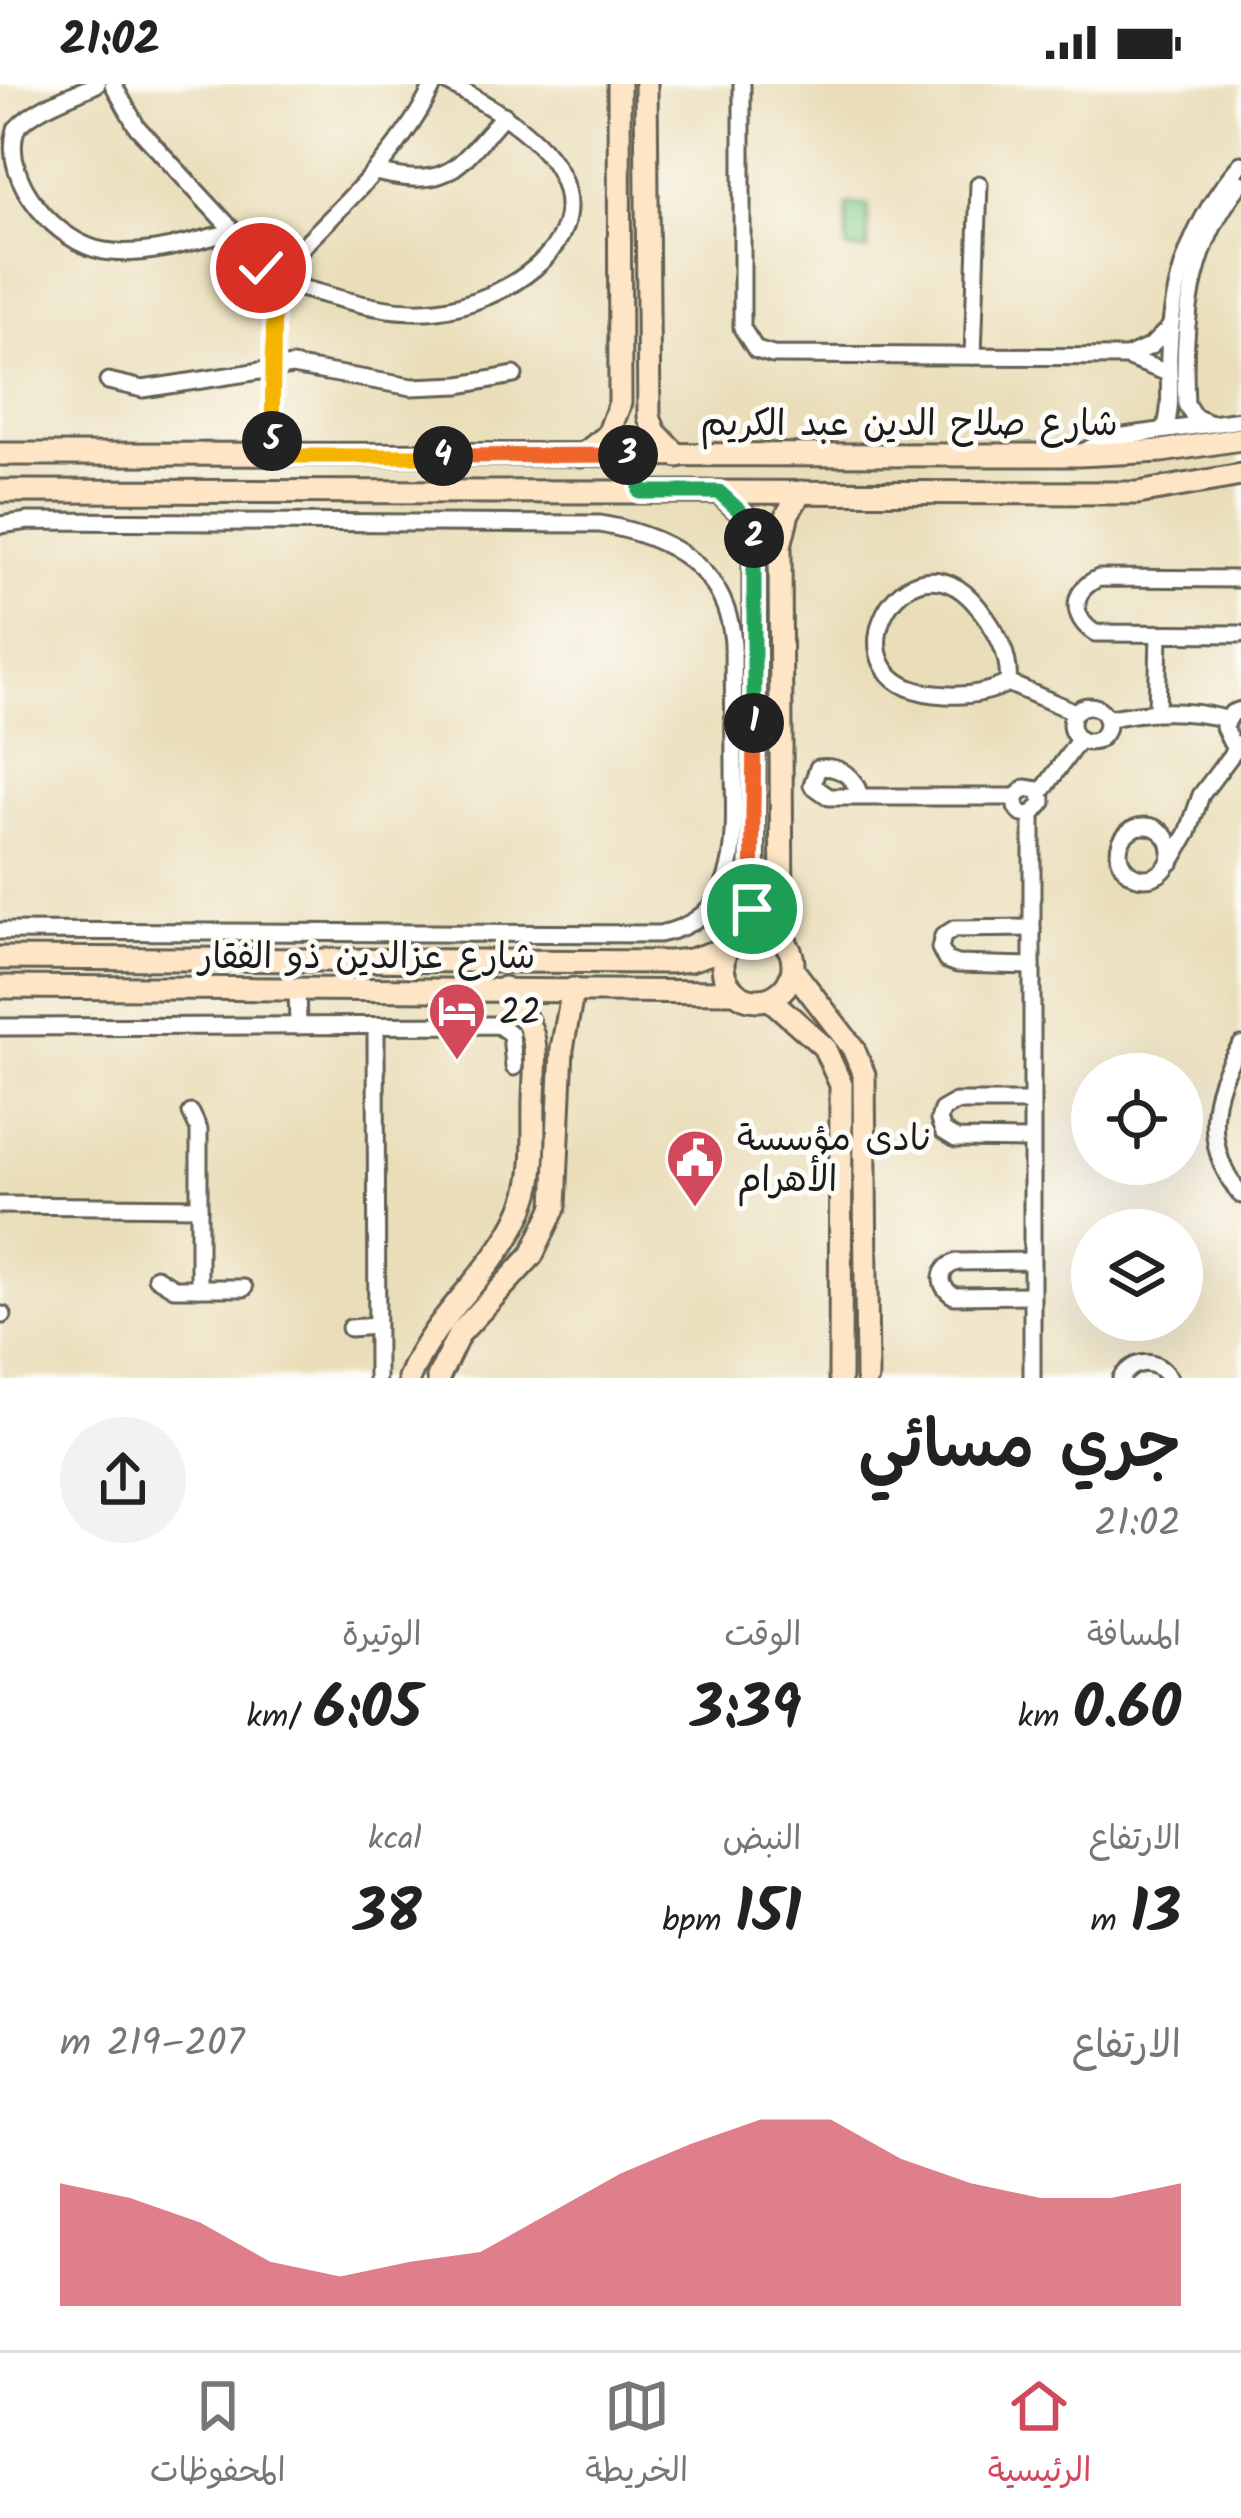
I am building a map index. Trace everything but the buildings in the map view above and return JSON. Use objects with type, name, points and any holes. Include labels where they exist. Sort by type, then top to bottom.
[{"type":"street","points":[[97,84],[32,115],[19,126],[7,149],[4,179],[42,224],[84,247],[109,252],[139,252],[232,232]]},
{"type":"street","points":[[113,84],[137,127],[263,263]]},
{"type":"street","points":[[291,258],[375,172],[423,108],[434,84]]},
{"type":"street","points":[[293,286],[386,309],[437,310],[487,297],[531,271],[561,236],[567,196],[550,159],[505,115],[449,84]]},
{"type":"street","points":[[581,455],[608,435],[620,403],[619,84]]},
{"type":"street","points":[[646,84],[649,417],[655,433],[679,455]]},
{"type":"street","points":[[742,84],[742,328],[750,344],[773,355],[1126,357],[1168,374]]},
{"type":"street","points":[[375,172],[412,181],[442,176],[505,115]]},
{"type":"street","points":[[1209,423],[1194,417],[1168,374],[1188,248],[1205,211],[1241,164]]},
{"type":"street","points":[[1165,429],[1177,395],[1175,339],[1187,311],[1196,267],[1213,225],[1241,183]]},
{"type":"street","points":[[973,356],[979,184]]},
{"type":"street","points":[[276,254],[291,258],[298,268],[293,286],[274,291],[261,280],[263,263],[276,254]]},
{"type":"street","points":[[272,456],[274,291]]},
{"type":"street","points":[[1126,357],[1175,339]]},
{"type":"street","points":[[108,381],[142,389],[273,367],[412,387],[460,385],[514,375]]},
{"type":"street","points":[[1078,455],[1109,438],[1241,420]]},
{"type":"street","name":"شارع صلاح الدين عبد الكريم","points":[[0,454],[1078,455],[1162,451],[1241,439]]},
{"type":"street","points":[[640,455],[640,492]]},
{"type":"street","points":[[94,491],[96,456]]},
{"type":"street","name":"شارع صلاح الدين عبد الكريم","points":[[0,491],[1138,493],[1241,475]]},
{"type":"street","points":[[265,491],[265,522]]},
{"type":"street","points":[[0,931],[646,934],[671,931],[704,913],[729,873],[734,846],[753,533],[744,515],[719,492]]},
{"type":"street","points":[[801,492],[783,529],[782,926],[793,970],[853,1048],[864,1076],[867,1378]]},
{"type":"street","points":[[0,525],[29,521],[600,524],[667,542],[702,567],[725,603],[733,643],[744,729],[754,888],[749,931],[727,948],[723,971],[734,992],[751,1000],[770,999],[781,992],[793,970]]},
{"type":"street","points":[[753,533],[783,529]]},
{"type":"street","points":[[1241,579],[1099,578],[1078,595],[1077,613],[1095,632],[1241,634]]},
{"type":"street","points":[[1008,683],[1007,660],[992,626],[960,588],[929,581],[913,585],[887,605],[877,638],[886,670],[898,681],[946,695],[980,694],[1008,683],[1075,712],[1093,706],[1106,719],[1106,731],[1097,740],[1079,740]]},
{"type":"street","points":[[1157,710],[1159,634]]},
{"type":"street","points":[[1106,719],[1157,710],[1234,714],[1225,735],[1240,746],[1213,777],[1169,864],[1156,876],[1144,878],[1123,866],[1120,843],[1138,827],[1191,814]]},
{"type":"street","points":[[1075,712],[1070,724],[1079,740]]},
{"type":"street","points":[[1032,815],[1042,807],[1041,794],[1079,740]]},
{"type":"street","points":[[860,796],[1016,797],[1025,788],[1041,794]]},
{"type":"street","points":[[1016,797],[1019,811],[1032,815]]},
{"type":"street","points":[[1032,815],[1032,1378]]},
{"type":"street","points":[[1151,826],[1169,841],[1169,864]]},
{"type":"street","points":[[1032,928],[954,929],[943,936],[940,948],[951,963],[1032,966]]},
{"type":"street","points":[[749,931],[777,936],[788,946]]},
{"type":"street","name":"شارع عزالدين ذو الفقار","points":[[0,958],[643,962],[690,960],[727,948]]},
{"type":"street","points":[[67,987],[68,959]]},
{"type":"street","points":[[120,987],[121,959]]},
{"type":"street","points":[[369,959],[369,987]]},
{"type":"street","points":[[643,962],[643,990]]},
{"type":"street","name":"شارع عزالدين ذو الفقار","points":[[0,987],[734,992]]},
{"type":"street","points":[[288,987],[298,1026]]},
{"type":"street","points":[[280,1026],[288,987]]},
{"type":"street","points":[[429,987],[429,1025]]},
{"type":"street","points":[[454,987],[454,1025]]},
{"type":"street","points":[[376,1026],[377,1372],[409,1377],[437,1328],[513,1228],[528,1196],[536,1040],[530,1020],[504,988]]},
{"type":"street","points":[[438,1378],[459,1334],[532,1255],[555,1206],[562,1048],[573,988]]},
{"type":"street","points":[[770,999],[824,1047],[841,1085],[840,1378]]},
{"type":"street","points":[[0,1027],[505,1028],[513,1041],[514,1067]]},
{"type":"street","points":[[1241,1045],[1222,1077],[1214,1115],[1222,1164],[1241,1196]]},
{"type":"street","points":[[1031,1102],[956,1102],[946,1106],[939,1120],[943,1131],[956,1138],[1031,1140]]},
{"type":"street","points":[[190,1114],[199,1130],[200,1288]]},
{"type":"street","points":[[0,1205],[199,1207]]},
{"type":"street","points":[[1031,1261],[957,1262],[946,1267],[941,1277],[944,1289],[954,1296],[1031,1295]]},
{"type":"street","points":[[156,1277],[174,1288],[244,1288]]},
{"type":"street","points":[[350,1328],[376,1326]]},
{"type":"street","points":[[1121,1378],[1144,1362],[1157,1365],[1169,1378]]},
{"type":"green space","points":[[847,205],[868,205],[868,250],[847,249]]},
{"type":"place","name":"22","points":[[457,1062]]},
{"type":"place","name":"نادى مؤسسة الأهرام","points":[[695,1209]]},
{"type":"route","points":[[261,268],[261,280],[274,291],[272,456],[640,455],[640,492],[719,492],[744,515],[754,541],[752,909]]}]
